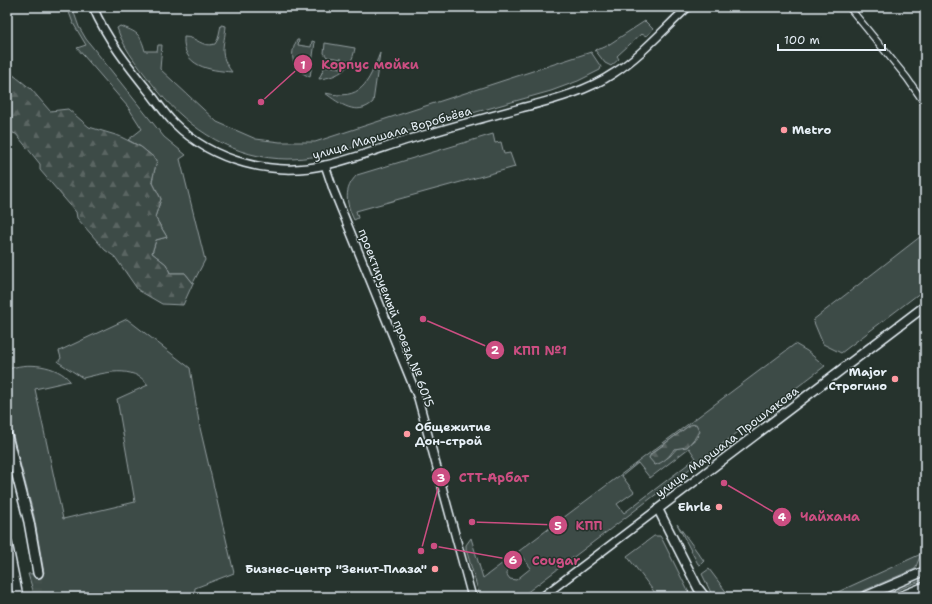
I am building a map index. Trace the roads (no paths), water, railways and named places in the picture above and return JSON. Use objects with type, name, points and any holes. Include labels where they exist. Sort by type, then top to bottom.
[{"type":"main road","name":"улица Маршала Прошлякова","points":[[658,510],[925,306]]},
{"type":"main road","points":[[7,436],[29,522],[38,573]]},
{"type":"main road","points":[[658,510],[698,588],[701,597]]},
{"type":"main road","points":[[7,543],[18,597]]},
{"type":"main road","points":[[864,597],[925,571]]},
{"type":"main road","points":[[900,597],[925,587]]},
{"type":"main road","points":[[698,588],[705,597]]},
{"type":"street","name":"улица Маршала Воробьёва","points":[[93,7],[102,26],[139,79],[170,119],[191,137],[228,158],[259,167],[299,168],[325,165],[422,135],[555,99],[589,87],[622,68],[688,7]]},
{"type":"street","points":[[849,7],[907,78],[925,104]]},
{"type":"street","name":"проектируемый проезд № 6015","points":[[325,165],[333,189],[418,398],[472,597]]},
{"type":"street","name":"улица Маршала Прошлякова","points":[[542,597],[658,510]]},
{"type":"tunnel","points":[[37,597],[38,573]]},
{"type":"place","name":"Корпус мойки","points":[[261,102]]},
{"type":"place","name":"Metro","points":[[784,130]]},
{"type":"place","name":"КПП №1","points":[[423,319]]},
{"type":"place","name":"Major Строгино","points":[[895,379]]},
{"type":"place","name":"Общежитие Дон-строй","points":[[407,434]]},
{"type":"place","name":"Чайхана","points":[[724,483]]},
{"type":"place","name":"Ehrle","points":[[719,507]]},
{"type":"place","name":"КПП","points":[[472,522]]},
{"type":"place","name":"Cougar","points":[[434,546]]},
{"type":"place","name":"СТТ-Арбат","points":[[421,551]]},
{"type":"place","name":"Бизнес-центр \"Зенит-Плаза\"","points":[[435,569]]}]
